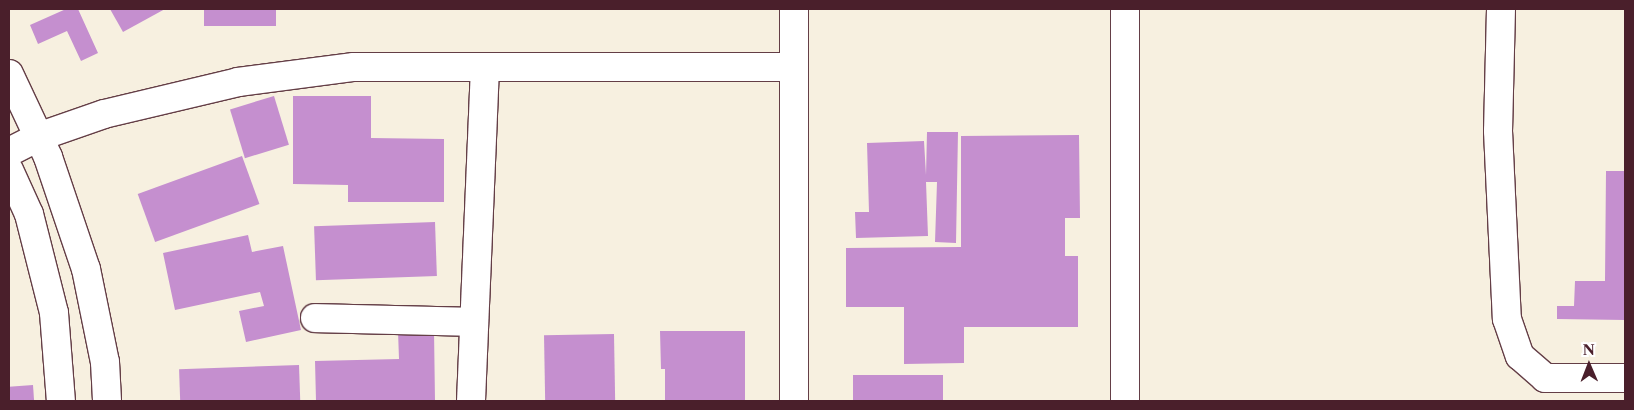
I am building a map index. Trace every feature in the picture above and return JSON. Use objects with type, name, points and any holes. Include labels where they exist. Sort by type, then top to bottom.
[{"type":"street","points":[[794,9],[794,401]]},
{"type":"street","points":[[1125,9],[1126,401]]},
{"type":"street","points":[[1501,9],[1498,131],[1507,319],[1520,356],[1545,378],[1625,378]]},
{"type":"street","points":[[9,152],[38,137],[104,114],[238,82],[354,67],[793,67]]},
{"type":"street","points":[[471,401],[485,67]]},
{"type":"street","points":[[9,74],[48,157],[86,269],[105,362],[107,401]]},
{"type":"street","points":[[9,170],[30,214],[54,313],[61,401]]},
{"type":"street","points":[[315,318],[474,322]]},
{"type":"building","points":[[66,9],[78,9],[98,53],[81,61],[67,31],[38,44],[30,25]]},
{"type":"building","points":[[110,9],[165,9],[123,32]]},
{"type":"building","points":[[204,9],[276,9],[276,26],[204,26]]},
{"type":"building","points":[[274,96],[289,145],[245,158],[230,109]]},
{"type":"building","points":[[293,96],[371,96],[371,138],[444,139],[444,202],[348,202],[348,185],[293,184]]},
{"type":"building","points":[[927,132],[958,132],[956,243],[935,242],[937,182],[926,182],[928,236],[856,238],[855,212],[869,212],[867,143],[924,141],[926,175]]},
{"type":"building","points":[[1079,135],[1080,218],[1065,218],[1065,256],[1078,256],[1078,327],[964,327],[964,363],[904,364],[904,307],[846,307],[846,248],[961,247],[961,136]]},
{"type":"building","points":[[242,156],[259,204],[155,242],[138,194]]},
{"type":"building","points":[[1606,171],[1625,171],[1625,320],[1557,319],[1557,306],[1574,306],[1575,281],[1605,281]]},
{"type":"building","points":[[435,222],[437,276],[316,280],[314,226]]},
{"type":"building","points":[[248,235],[252,252],[283,246],[301,330],[246,342],[239,311],[264,306],[260,292],[175,310],[163,253]]},
{"type":"building","points":[[434,330],[435,401],[316,401],[315,361],[399,359],[398,331]]},
{"type":"building","points":[[660,331],[745,331],[745,401],[665,401],[665,369],[661,369]]},
{"type":"building","points":[[614,334],[615,401],[545,401],[544,335]]},
{"type":"building","points":[[299,365],[300,401],[180,401],[179,369]]},
{"type":"building","points":[[853,375],[943,375],[943,401],[853,401]]},
{"type":"building","points":[[33,385],[34,401],[10,401],[9,387]]}]
